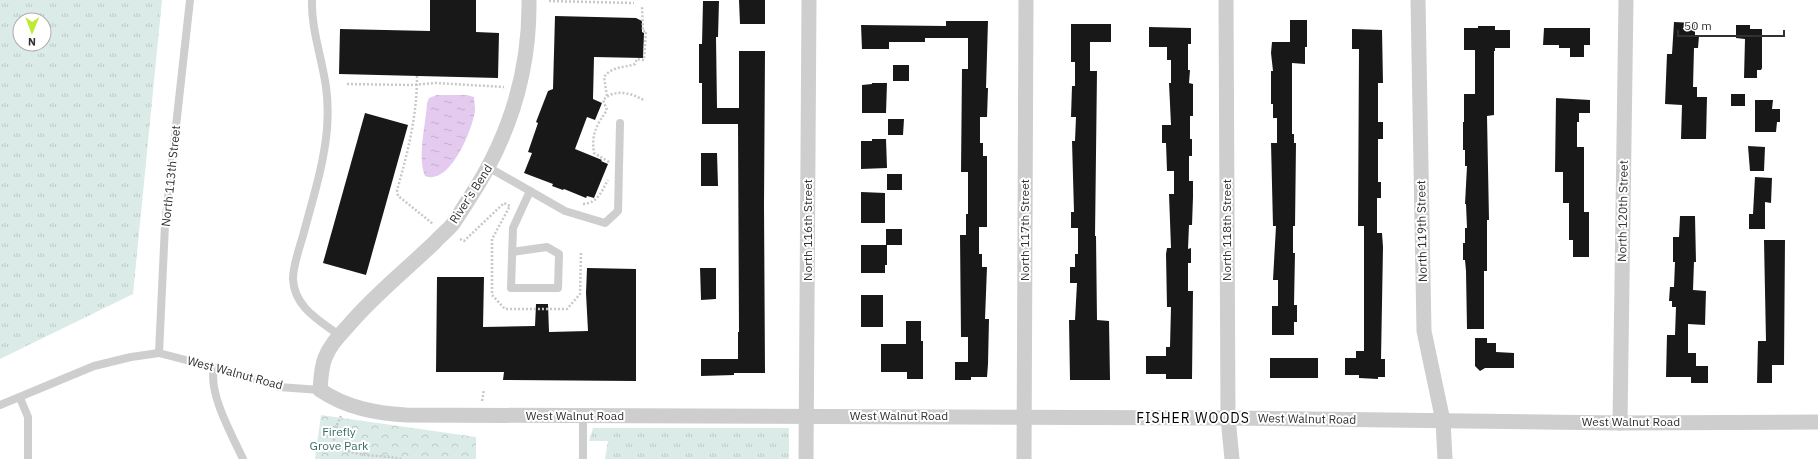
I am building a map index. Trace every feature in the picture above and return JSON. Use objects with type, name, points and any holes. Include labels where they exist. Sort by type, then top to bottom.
[{"type":"street","name":"River's Bend","points":[[320,390],[321,373],[325,358],[334,342],[359,312],[420,257],[452,225],[497,152],[511,118],[522,78],[527,42],[529,0]]},
{"type":"street","name":"North 116th Street","points":[[806,459],[809,0]]},
{"type":"street","name":"North 117th Street","points":[[1024,459],[1026,0]]},
{"type":"street","name":"North 118th Street","points":[[1226,0],[1228,418],[1232,459]]},
{"type":"street","name":"North 119th Street","points":[[1418,0],[1424,331],[1443,421],[1445,459]]},
{"type":"street","name":"North 120th Street","points":[[1620,423],[1626,0]]},
{"type":"street","name":"West Walnut Road","points":[[320,390],[335,400],[356,408],[381,413],[406,415],[1228,418],[1620,423],[1818,422]]},
{"type":"lane","name":"North 113th Street","points":[[159,353],[165,225],[190,0]]},
{"type":"lane","points":[[312,0],[315,28],[326,86],[328,105],[327,130],[319,176],[297,257],[293,279],[296,292],[308,312],[340,335]]},
{"type":"lane","points":[[488,167],[565,211],[605,223],[618,212],[620,123]]},
{"type":"lane","points":[[512,252],[547,247],[559,254],[558,288],[511,288],[512,252],[513,228],[530,191]]},
{"type":"lane","name":"West Walnut Road","points":[[0,405],[94,366],[131,357],[159,353],[279,387],[320,390]]},
{"type":"lane","points":[[214,368],[212,382],[216,398],[243,459]]},
{"type":"lane","points":[[20,398],[28,417],[28,459]]},
{"type":"lane","points":[[583,416],[583,459]]},
{"type":"path","points":[[549,1],[634,3]]},
{"type":"path","points":[[607,96],[605,74],[616,68],[635,64],[637,59],[644,60],[646,31],[643,31],[642,6]]},
{"type":"path","points":[[417,76],[416,112],[408,152],[397,190],[398,196],[402,200],[434,224]]},
{"type":"path","points":[[347,84],[436,83],[505,87]]},
{"type":"path","points":[[611,167],[608,162],[594,153],[592,144],[594,130],[607,110],[603,100],[607,96],[624,93],[636,96],[645,101]]},
{"type":"path","points":[[579,205],[587,204],[598,198],[610,174]]},
{"type":"path","points":[[482,402],[484,389]]},
{"type":"path","points":[[346,404],[334,434],[335,444],[342,452],[351,455],[401,459]]},
{"type":"green space","points":[[0,0],[162,0],[133,294],[0,359]]},
{"type":"green space","name":"Firefly Grove Park","points":[[321,415],[476,437],[476,459],[315,459]]},
{"type":"green space","points":[[593,428],[789,428],[789,459],[605,459],[608,441],[589,441]]},
{"type":"water","points":[[437,95],[467,95],[474,97],[475,110],[470,130],[459,154],[443,173],[434,177],[425,176],[422,149],[427,103],[429,98]]},
{"type":"building","points":[[430,0],[476,0],[476,32],[499,33],[498,78],[339,74],[340,29],[430,31]]},
{"type":"building","points":[[739,0],[765,0],[765,24],[740,24]]},
{"type":"building","points":[[703,1],[719,1],[718,37],[716,37],[717,108],[739,108],[739,51],[765,51],[765,373],[734,373],[734,375],[701,376],[701,359],[738,359],[739,332],[738,124],[702,124],[702,83],[699,83],[699,44],[702,44]]},
{"type":"building","points":[[555,16],[636,18],[642,21],[642,32],[644,33],[643,58],[594,57],[593,99],[602,103],[595,120],[587,117],[575,149],[608,164],[594,198],[587,196],[586,198],[564,189],[563,190],[552,186],[553,184],[524,173],[532,153],[528,152],[538,123],[536,122],[548,91],[553,89]]},
{"type":"building","points":[[1290,20],[1307,20],[1307,47],[1305,47],[1305,64],[1292,63],[1292,134],[1294,134],[1294,143],[1296,143],[1295,226],[1293,226],[1293,253],[1295,253],[1294,305],[1297,305],[1297,322],[1294,322],[1294,335],[1272,335],[1272,306],[1278,306],[1278,280],[1273,280],[1276,226],[1273,226],[1271,143],[1277,143],[1277,118],[1273,118],[1273,104],[1271,104],[1271,71],[1273,71],[1271,53],[1272,42],[1290,42]]},
{"type":"building","points":[[946,21],[988,21],[986,88],[988,88],[987,117],[980,117],[980,143],[983,143],[983,156],[987,156],[987,227],[979,227],[979,254],[982,254],[982,267],[987,267],[985,319],[989,319],[988,364],[987,377],[971,377],[971,380],[955,380],[955,362],[968,362],[968,337],[961,337],[960,235],[966,235],[966,214],[968,214],[968,172],[961,172],[962,69],[968,69],[968,38],[925,38],[925,42],[889,42],[889,49],[862,49],[861,25],[946,26]]},
{"type":"building","points":[[1674,22],[1695,23],[1695,36],[1699,36],[1698,48],[1694,48],[1693,87],[1697,87],[1697,97],[1707,97],[1706,139],[1681,139],[1682,105],[1665,104],[1667,54],[1672,54]]},
{"type":"building","points":[[1071,24],[1111,24],[1111,42],[1090,42],[1090,71],[1097,71],[1095,236],[1097,320],[1109,321],[1110,380],[1070,380],[1069,320],[1075,320],[1077,283],[1070,283],[1070,267],[1075,267],[1075,254],[1078,254],[1078,228],[1071,228],[1071,212],[1074,212],[1072,141],[1075,141],[1076,117],[1071,117],[1072,86],[1075,86],[1075,62],[1071,62]]},
{"type":"building","points":[[1736,25],[1750,25],[1750,29],[1762,29],[1762,68],[1761,70],[1757,70],[1757,78],[1744,78],[1745,39],[1736,38]]},
{"type":"building","points":[[1478,26],[1495,26],[1495,30],[1510,30],[1510,48],[1495,48],[1494,115],[1487,116],[1489,220],[1487,220],[1487,271],[1484,271],[1484,329],[1467,329],[1466,271],[1465,260],[1463,260],[1463,243],[1465,243],[1465,228],[1467,228],[1465,204],[1467,166],[1465,166],[1465,150],[1463,150],[1463,122],[1464,94],[1475,94],[1475,50],[1464,50],[1464,28],[1478,28]]},
{"type":"building","points":[[1149,27],[1191,28],[1191,44],[1188,44],[1188,70],[1190,70],[1189,83],[1193,84],[1193,116],[1190,116],[1192,156],[1189,156],[1189,181],[1193,181],[1193,197],[1192,225],[1189,225],[1188,249],[1191,248],[1191,263],[1188,263],[1188,291],[1193,291],[1192,379],[1166,379],[1166,374],[1146,374],[1146,356],[1166,356],[1166,347],[1170,347],[1171,307],[1167,307],[1166,254],[1167,248],[1171,248],[1169,194],[1174,194],[1174,171],[1167,171],[1166,143],[1162,143],[1162,125],[1171,125],[1169,83],[1171,83],[1171,60],[1167,60],[1167,47],[1149,47]]},
{"type":"building","points":[[1544,28],[1590,28],[1590,45],[1584,45],[1584,57],[1570,57],[1570,48],[1559,48],[1559,45],[1543,45]]},
{"type":"building","points":[[1352,29],[1382,30],[1383,83],[1378,83],[1378,122],[1383,122],[1383,139],[1378,139],[1378,182],[1381,182],[1381,198],[1377,198],[1377,233],[1382,233],[1383,247],[1381,359],[1385,359],[1385,377],[1378,377],[1378,379],[1359,378],[1359,375],[1345,375],[1345,358],[1356,358],[1356,351],[1364,351],[1364,226],[1358,226],[1359,49],[1352,49]]},
{"type":"building","points":[[893,65],[909,65],[909,81],[893,81]]},
{"type":"building","points":[[887,83],[886,113],[862,113],[862,85]]},
{"type":"building","points":[[1731,94],[1745,94],[1745,106],[1731,106]]},
{"type":"building","points":[[1556,98],[1590,100],[1590,113],[1579,113],[1579,122],[1577,122],[1577,147],[1584,147],[1584,212],[1589,212],[1589,257],[1573,257],[1573,240],[1569,240],[1569,203],[1563,203],[1563,172],[1555,172]]},
{"type":"building","points":[[1755,100],[1773,100],[1772,109],[1780,109],[1780,122],[1777,122],[1776,132],[1755,132]]},
{"type":"building","points":[[365,113],[408,125],[366,275],[323,263]]},
{"type":"building","points":[[888,119],[904,119],[903,135],[888,135]]},
{"type":"building","points":[[872,139],[886,139],[887,168],[861,169],[861,141],[872,141]]},
{"type":"building","points":[[1748,146],[1765,147],[1764,171],[1750,171]]},
{"type":"building","points":[[701,153],[717,153],[718,186],[701,186]]},
{"type":"building","points":[[887,174],[902,174],[902,190],[887,190]]},
{"type":"building","points":[[1755,177],[1772,178],[1771,203],[1765,202],[1765,229],[1749,229],[1749,214],[1753,214]]},
{"type":"building","points":[[861,192],[885,193],[885,223],[861,223]]},
{"type":"building","points":[[1680,216],[1695,216],[1696,262],[1694,262],[1693,290],[1706,291],[1705,325],[1688,324],[1688,353],[1696,353],[1696,366],[1708,366],[1708,383],[1691,383],[1691,377],[1666,377],[1667,335],[1675,335],[1676,307],[1672,307],[1672,301],[1669,301],[1670,287],[1674,287],[1675,262],[1673,262],[1673,237],[1679,237]]},
{"type":"building","points":[[886,229],[902,229],[902,245],[887,245],[887,265],[885,265],[885,273],[861,273],[861,245],[886,245]]},
{"type":"building","points":[[1764,240],[1785,240],[1784,365],[1772,365],[1772,383],[1757,383],[1758,341],[1766,341]]},
{"type":"building","points":[[587,268],[636,269],[636,381],[503,380],[504,372],[436,372],[437,277],[484,277],[483,327],[535,326],[536,304],[548,304],[549,332],[588,331],[586,293]]},
{"type":"building","points":[[700,268],[716,268],[716,299],[701,300]]},
{"type":"building","points":[[861,295],[883,295],[883,327],[861,327]]},
{"type":"building","points":[[906,321],[921,321],[921,341],[923,341],[923,379],[907,379],[907,372],[881,372],[881,344],[906,344]]},
{"type":"building","points":[[1475,338],[1487,338],[1487,343],[1496,343],[1496,352],[1514,353],[1514,368],[1485,368],[1480,371],[1475,366]]},
{"type":"building","points":[[1270,358],[1318,358],[1318,378],[1270,378]]},
{"type":"district","name":"FISHER WOODS","points":[[1193,418]]}]
